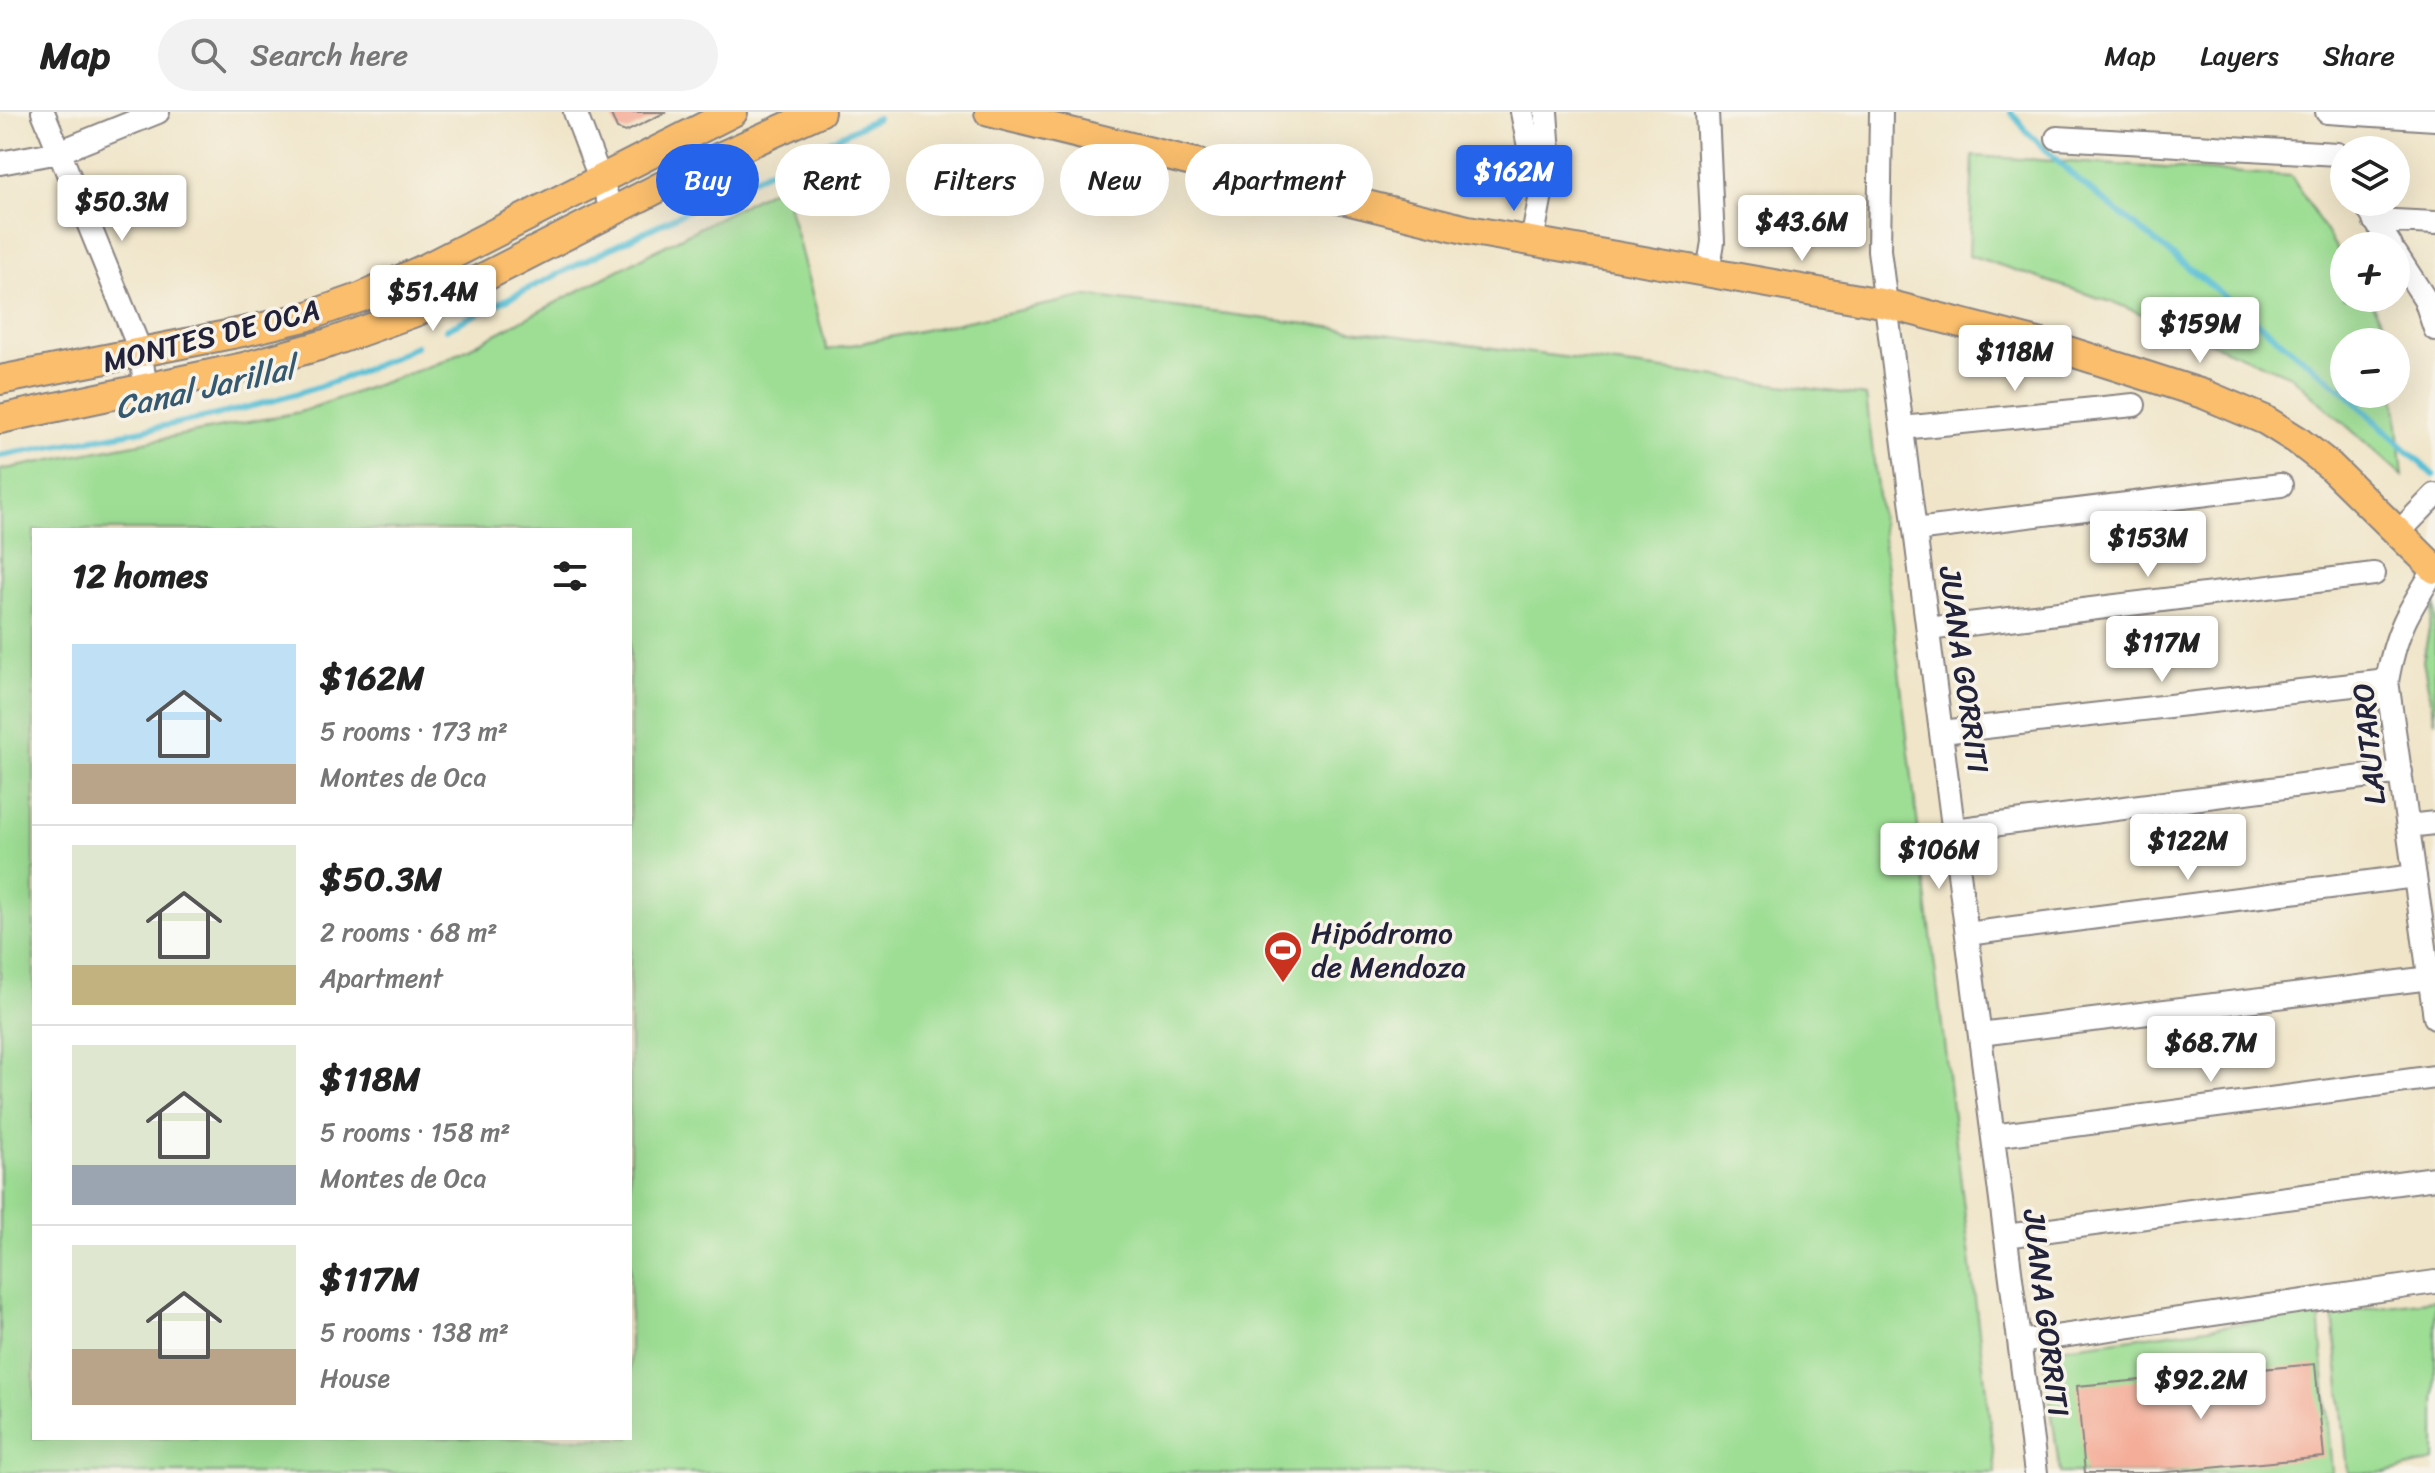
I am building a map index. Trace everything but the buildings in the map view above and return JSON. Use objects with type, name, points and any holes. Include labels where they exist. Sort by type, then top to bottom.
[{"type":"main road","name":"MONTES DE OCA","points":[[0,380],[290,320],[362,297],[428,267],[733,112]]},
{"type":"main road","name":"MONTES DE OCA","points":[[0,419],[244,367],[329,343],[418,311],[715,159],[820,112]]},
{"type":"main road","points":[[989,112],[1014,115],[1468,230],[1887,304],[2065,350],[2206,395],[2265,420],[2329,465],[2435,569]]},
{"type":"street","points":[[43,112],[140,350],[146,389]]},
{"type":"street","points":[[0,163],[59,152],[158,112]]},
{"type":"street","points":[[575,112],[612,210]]},
{"type":"street","points":[[1522,112],[1542,194]]},
{"type":"street","points":[[1532,241],[1549,153],[1546,112]]},
{"type":"street","points":[[1707,112],[1713,242],[1708,272]]},
{"type":"street","name":"JUANA GORRITI","points":[[1881,112],[1879,250],[2036,1473]]},
{"type":"street","points":[[2332,136],[2325,112],[2435,119]]},
{"type":"street","points":[[2057,138],[2330,159]]},
{"type":"street","points":[[2396,216],[2435,223]]},
{"type":"street","points":[[2410,276],[2425,299],[2435,329]]},
{"type":"street","points":[[1902,428],[2134,405]]},
{"type":"street","points":[[1915,530],[2281,485]]},
{"type":"street","points":[[2399,532],[2435,495]]},
{"type":"street","name":"LAUTARO","points":[[2435,569],[2403,620],[2387,681],[2415,876],[2429,932],[2435,1017]]},
{"type":"street","points":[[1928,629],[2374,574]]},
{"type":"street","points":[[1942,732],[2387,681]]},
{"type":"street","points":[[1954,830],[2401,772]]},
{"type":"street","points":[[2408,826],[2435,823]]},
{"type":"street","points":[[1967,934],[2415,876]]},
{"type":"street","points":[[1980,1034],[2430,978]]},
{"type":"street","points":[[1993,1136],[2435,1077]]},
{"type":"street","points":[[2006,1236],[2435,1178]]},
{"type":"street","points":[[2020,1342],[2435,1282]]},
{"type":"green space","points":[[1973,156],[2291,176],[2330,238],[2330,312],[2377,312],[2387,328],[2330,328],[2330,408],[2396,408],[2403,476],[2291,376],[2120,305],[1969,255]]},
{"type":"green space","name":"Hipódromo de Mendoza","points":[[775,188],[775,216],[791,216],[827,350],[1088,296],[1866,396],[1996,1473],[0,1473],[0,470],[300,412],[444,361],[722,216],[759,216],[759,197]]},
{"type":"green space","points":[[2435,598],[2435,722],[2423,661]]},
{"type":"green space","points":[[2435,1300],[2435,1461],[2386,1473],[2348,1473],[2333,1313]]},
{"type":"green space","points":[[2319,1313],[2332,1473],[2060,1473],[2043,1350]]},
{"type":"waterway","points":[[2011,112],[2026,131],[2079,181],[2330,380]]},
{"type":"waterway","name":"Canal Jarillal","points":[[446,329],[877,118]]},
{"type":"waterway","name":"Canal Jarillal","points":[[0,456],[213,416],[267,402],[319,387],[416,346]]},
{"type":"waterway","points":[[2362,408],[2433,475]]},
{"type":"place","name":"Hipódromo de Mendoza","points":[[1283,984]]}]
